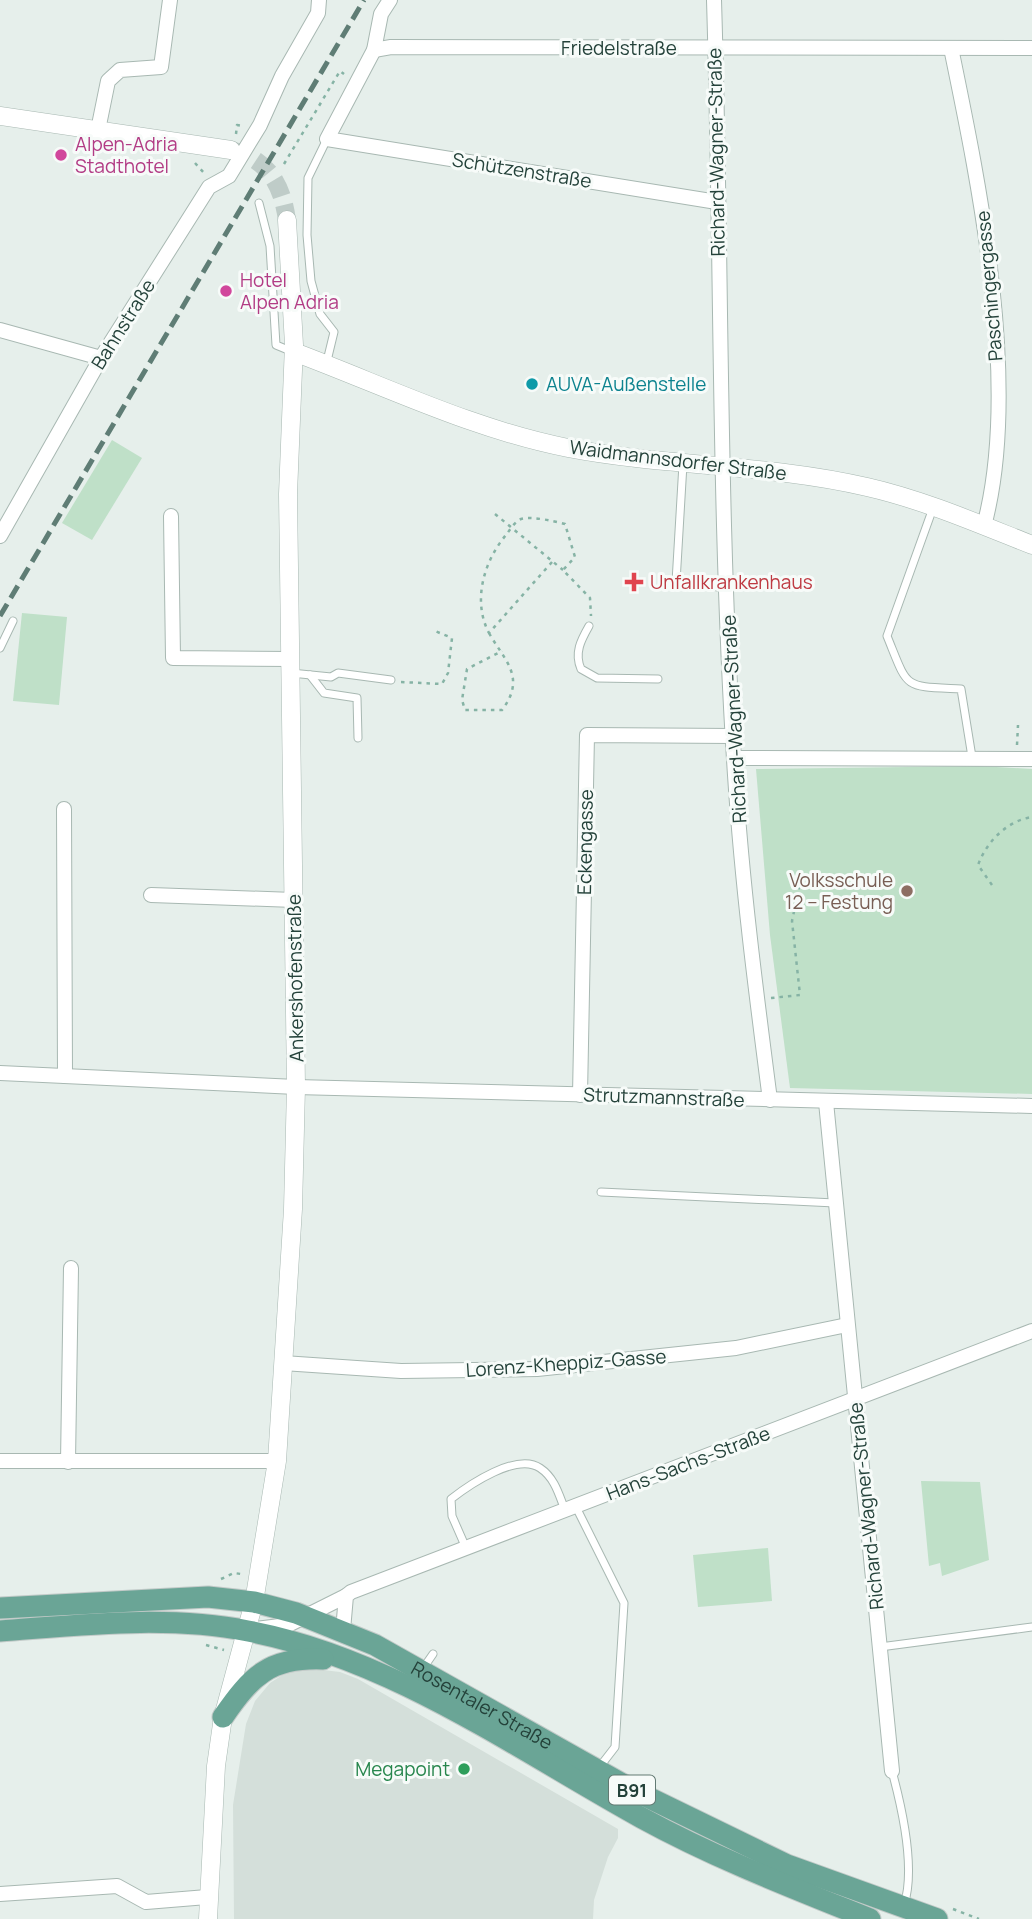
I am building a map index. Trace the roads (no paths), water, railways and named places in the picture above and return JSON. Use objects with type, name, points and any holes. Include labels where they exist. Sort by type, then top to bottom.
[{"type":"main road","name":"Rosentaler Straße","points":[[0,1608],[208,1597],[254,1602],[297,1620],[344,1630],[427,1663],[633,1790],[787,1865],[903,1909],[937,1919]]},
{"type":"main road","name":"Rosentaler Straße","points":[[0,1631],[156,1623],[252,1637],[342,1659],[384,1675],[674,1835],[870,1919]]},
{"type":"main road","points":[[223,1717],[247,1682],[276,1665],[305,1658],[342,1659]]},
{"type":"street","points":[[98,130],[108,81],[120,71],[161,68],[170,0]]},
{"type":"street","name":"Bahnstraße","points":[[0,536],[101,358],[209,187],[229,176],[260,125],[282,76],[318,13],[319,0]]},
{"type":"street","points":[[327,139],[374,50],[381,15],[390,0]]},
{"type":"street","name":"Richard-Wagner-Straße","points":[[713,0],[722,466],[734,758],[757,1000],[770,1100]]},
{"type":"street","name":"Friedelstraße","points":[[374,50],[391,47],[1032,48]]},
{"type":"street","name":"Paschingergasse","points":[[951,48],[978,175],[996,340],[993,490],[984,526]]},
{"type":"street","points":[[0,116],[231,150]]},
{"type":"street","name":"Schützenstraße","points":[[327,139],[717,202]]},
{"type":"street","points":[[287,220],[293,352]]},
{"type":"street","points":[[0,330],[101,358]]},
{"type":"street","name":"Waidmannsdorfer Straße","points":[[293,352],[471,424],[567,448],[869,487],[933,507],[1032,545]]},
{"type":"street","name":"Ankershofenstraße","points":[[208,1919],[207,1897],[216,1766],[223,1717],[252,1637],[254,1602],[277,1461],[293,1209],[296,1087],[288,495],[293,352]]},
{"type":"street","points":[[172,516],[173,657],[291,666]]},
{"type":"street","name":"Eckengasse","points":[[580,1095],[587,735],[733,736]]},
{"type":"street","points":[[734,758],[1032,759]]},
{"type":"street","points":[[64,809],[65,1076]]},
{"type":"street","points":[[151,895],[294,900]]},
{"type":"street","name":"Strutzmannstraße","points":[[0,1073],[296,1087],[1032,1105]]},
{"type":"street","name":"Richard-Wagner-Straße","points":[[826,1102],[892,1771]]},
{"type":"street","points":[[68,1462],[71,1268]]},
{"type":"street","name":"Lorenz-Kheppiz-Gasse","points":[[283,1363],[401,1371],[537,1369],[736,1348],[847,1325]]},
{"type":"street","name":"Hans-Sachs-Straße","points":[[252,1637],[297,1620],[414,1567],[1032,1332]]},
{"type":"street","points":[[0,1461],[277,1461]]},
{"type":"street","points":[[344,1630],[346,1596]]},
{"type":"street","points":[[0,1894],[117,1886],[146,1902],[207,1897]]},
{"type":"lane","points":[[326,365],[334,332],[320,314],[311,281],[307,212],[308,178],[327,139]]},
{"type":"lane","points":[[259,203],[270,246],[276,345],[293,352]]},
{"type":"lane","points":[[683,463],[676,582],[727,588]]},
{"type":"lane","points":[[933,507],[887,636],[904,678],[915,687],[961,689],[972,758]]},
{"type":"lane","points":[[0,648],[13,621]]},
{"type":"lane","points":[[589,626],[581,639],[578,652],[581,669],[597,678],[658,679]]},
{"type":"lane","points":[[291,666],[310,674],[331,677],[338,673],[391,680]]},
{"type":"lane","points":[[310,674],[324,693],[357,698],[358,738]]},
{"type":"lane","points":[[601,1192],[835,1203]]},
{"type":"lane","points":[[466,1548],[452,1516],[451,1499],[471,1482],[498,1470],[524,1465],[539,1466],[553,1481],[571,1509],[625,1603],[615,1747],[597,1770]]},
{"type":"lane","points":[[880,1647],[1032,1627]]},
{"type":"lane","name":"Richard-Wagner-Straße","points":[[892,1771],[902,1808],[909,1888],[903,1909]]},
{"type":"tunnel","points":[[231,150],[255,160],[271,175],[281,195],[287,220]]},
{"type":"railway","points":[[0,616],[364,0]]},
{"type":"place","name":"Alpen-Adria Stadthotel","points":[[61,155]]},
{"type":"place","name":"Hotel Alpen Adria","points":[[226,291]]},
{"type":"place","name":"AUVA-Außenstelle","points":[[532,384]]},
{"type":"place","name":"Unfallkrankenhaus","points":[[634,582]]},
{"type":"place","name":"Volksschule 12 – Festung","points":[[907,891]]},
{"type":"place","name":"Megapoint","points":[[464,1769]]}]
